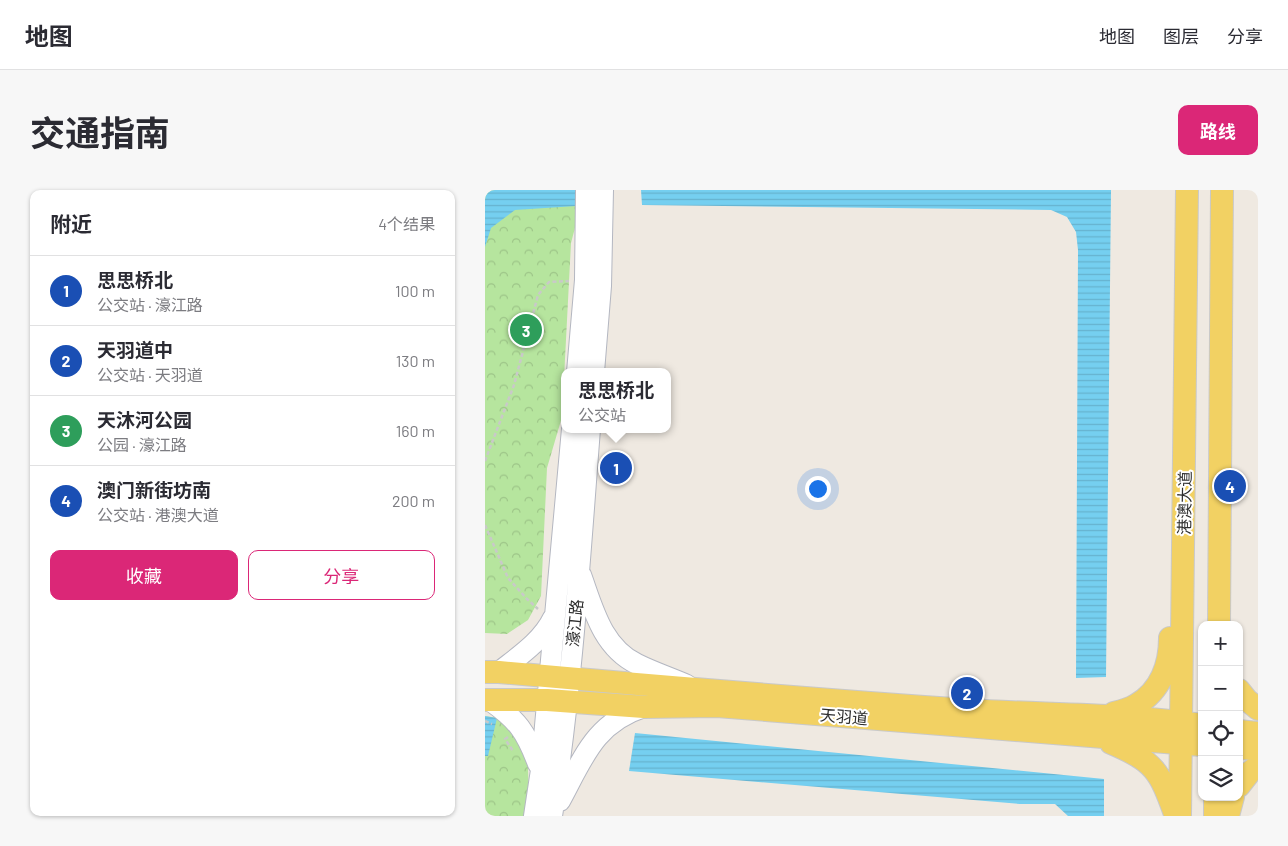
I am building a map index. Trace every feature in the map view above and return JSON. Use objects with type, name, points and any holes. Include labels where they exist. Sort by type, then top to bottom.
[{"type":"main road","points":[[577,368],[585,280],[586,190]]},
{"type":"main road","points":[[594,368],[601,286],[603,190]]},
{"type":"main road","name":"港澳大道","points":[[1180,816],[1191,734],[1184,520],[1187,190]]},
{"type":"main road","points":[[1219,621],[1222,190]]},
{"type":"main road","name":"濠江路","points":[[546,815],[541,770],[572,433]]},
{"type":"main road","name":"濠江路","points":[[546,815],[560,766],[579,570],[590,433]]},
{"type":"main road","points":[[1111,715],[1136,706],[1145,699],[1160,682],[1165,671],[1170,649],[1171,588],[1184,520]]},
{"type":"main road","points":[[579,570],[599,623],[607,638],[618,651],[636,664],[697,688]]},
{"type":"main road","points":[[490,672],[533,644],[548,629],[555,614]]},
{"type":"main road","name":"天羽道","points":[[490,672],[969,710],[1111,715],[1191,734]]},
{"type":"main road","points":[[1243,695],[1258,709]]},
{"type":"main road","points":[[487,700],[517,722],[529,740],[541,770]]},
{"type":"main road","name":"天羽道","points":[[487,700],[547,700],[643,707],[717,706],[1094,736],[1191,734]]},
{"type":"main road","points":[[546,815],[600,732],[620,717],[643,707]]},
{"type":"main road","points":[[1243,731],[1258,733]]},
{"type":"main road","points":[[1094,736],[1133,752],[1152,766],[1165,786],[1175,816]]},
{"type":"main road","points":[[1243,748],[1258,749]]},
{"type":"main road","points":[[1243,781],[1258,766]]},
{"type":"main road","points":[[1215,801],[1215,816]]},
{"type":"main road","points":[[1228,816],[1232,801]]},
{"type":"path","points":[[485,461],[514,385],[538,295],[549,282],[571,281]]},
{"type":"green space","points":[[485,190],[576,190],[576,224],[571,243],[565,368],[561,368],[561,420],[547,468],[541,596],[528,620],[507,634],[485,633]]},
{"type":"green space","points":[[485,716],[497,718],[515,728],[527,746],[530,816],[485,816]]},
{"type":"water","points":[[485,190],[575,190],[576,206],[515,210],[491,228],[485,247]]},
{"type":"water","points":[[641,190],[1111,190],[1106,677],[1076,678],[1078,250],[1076,232],[1067,217],[1051,210],[642,205]]},
{"type":"water","points":[[485,716],[497,718],[488,756],[485,756]]},
{"type":"water","points":[[635,733],[1104,779],[1104,816],[1068,816],[1055,804],[1020,804],[629,771]]},
{"type":"place","name":"天沐河公园","points":[[526,330]]},
{"type":"place","name":"思思桥北","points":[[616,468]]},
{"type":"place","name":"澳门新街坊南","points":[[1230,486]]},
{"type":"place","name":"天羽道中","points":[[967,693]]}]
